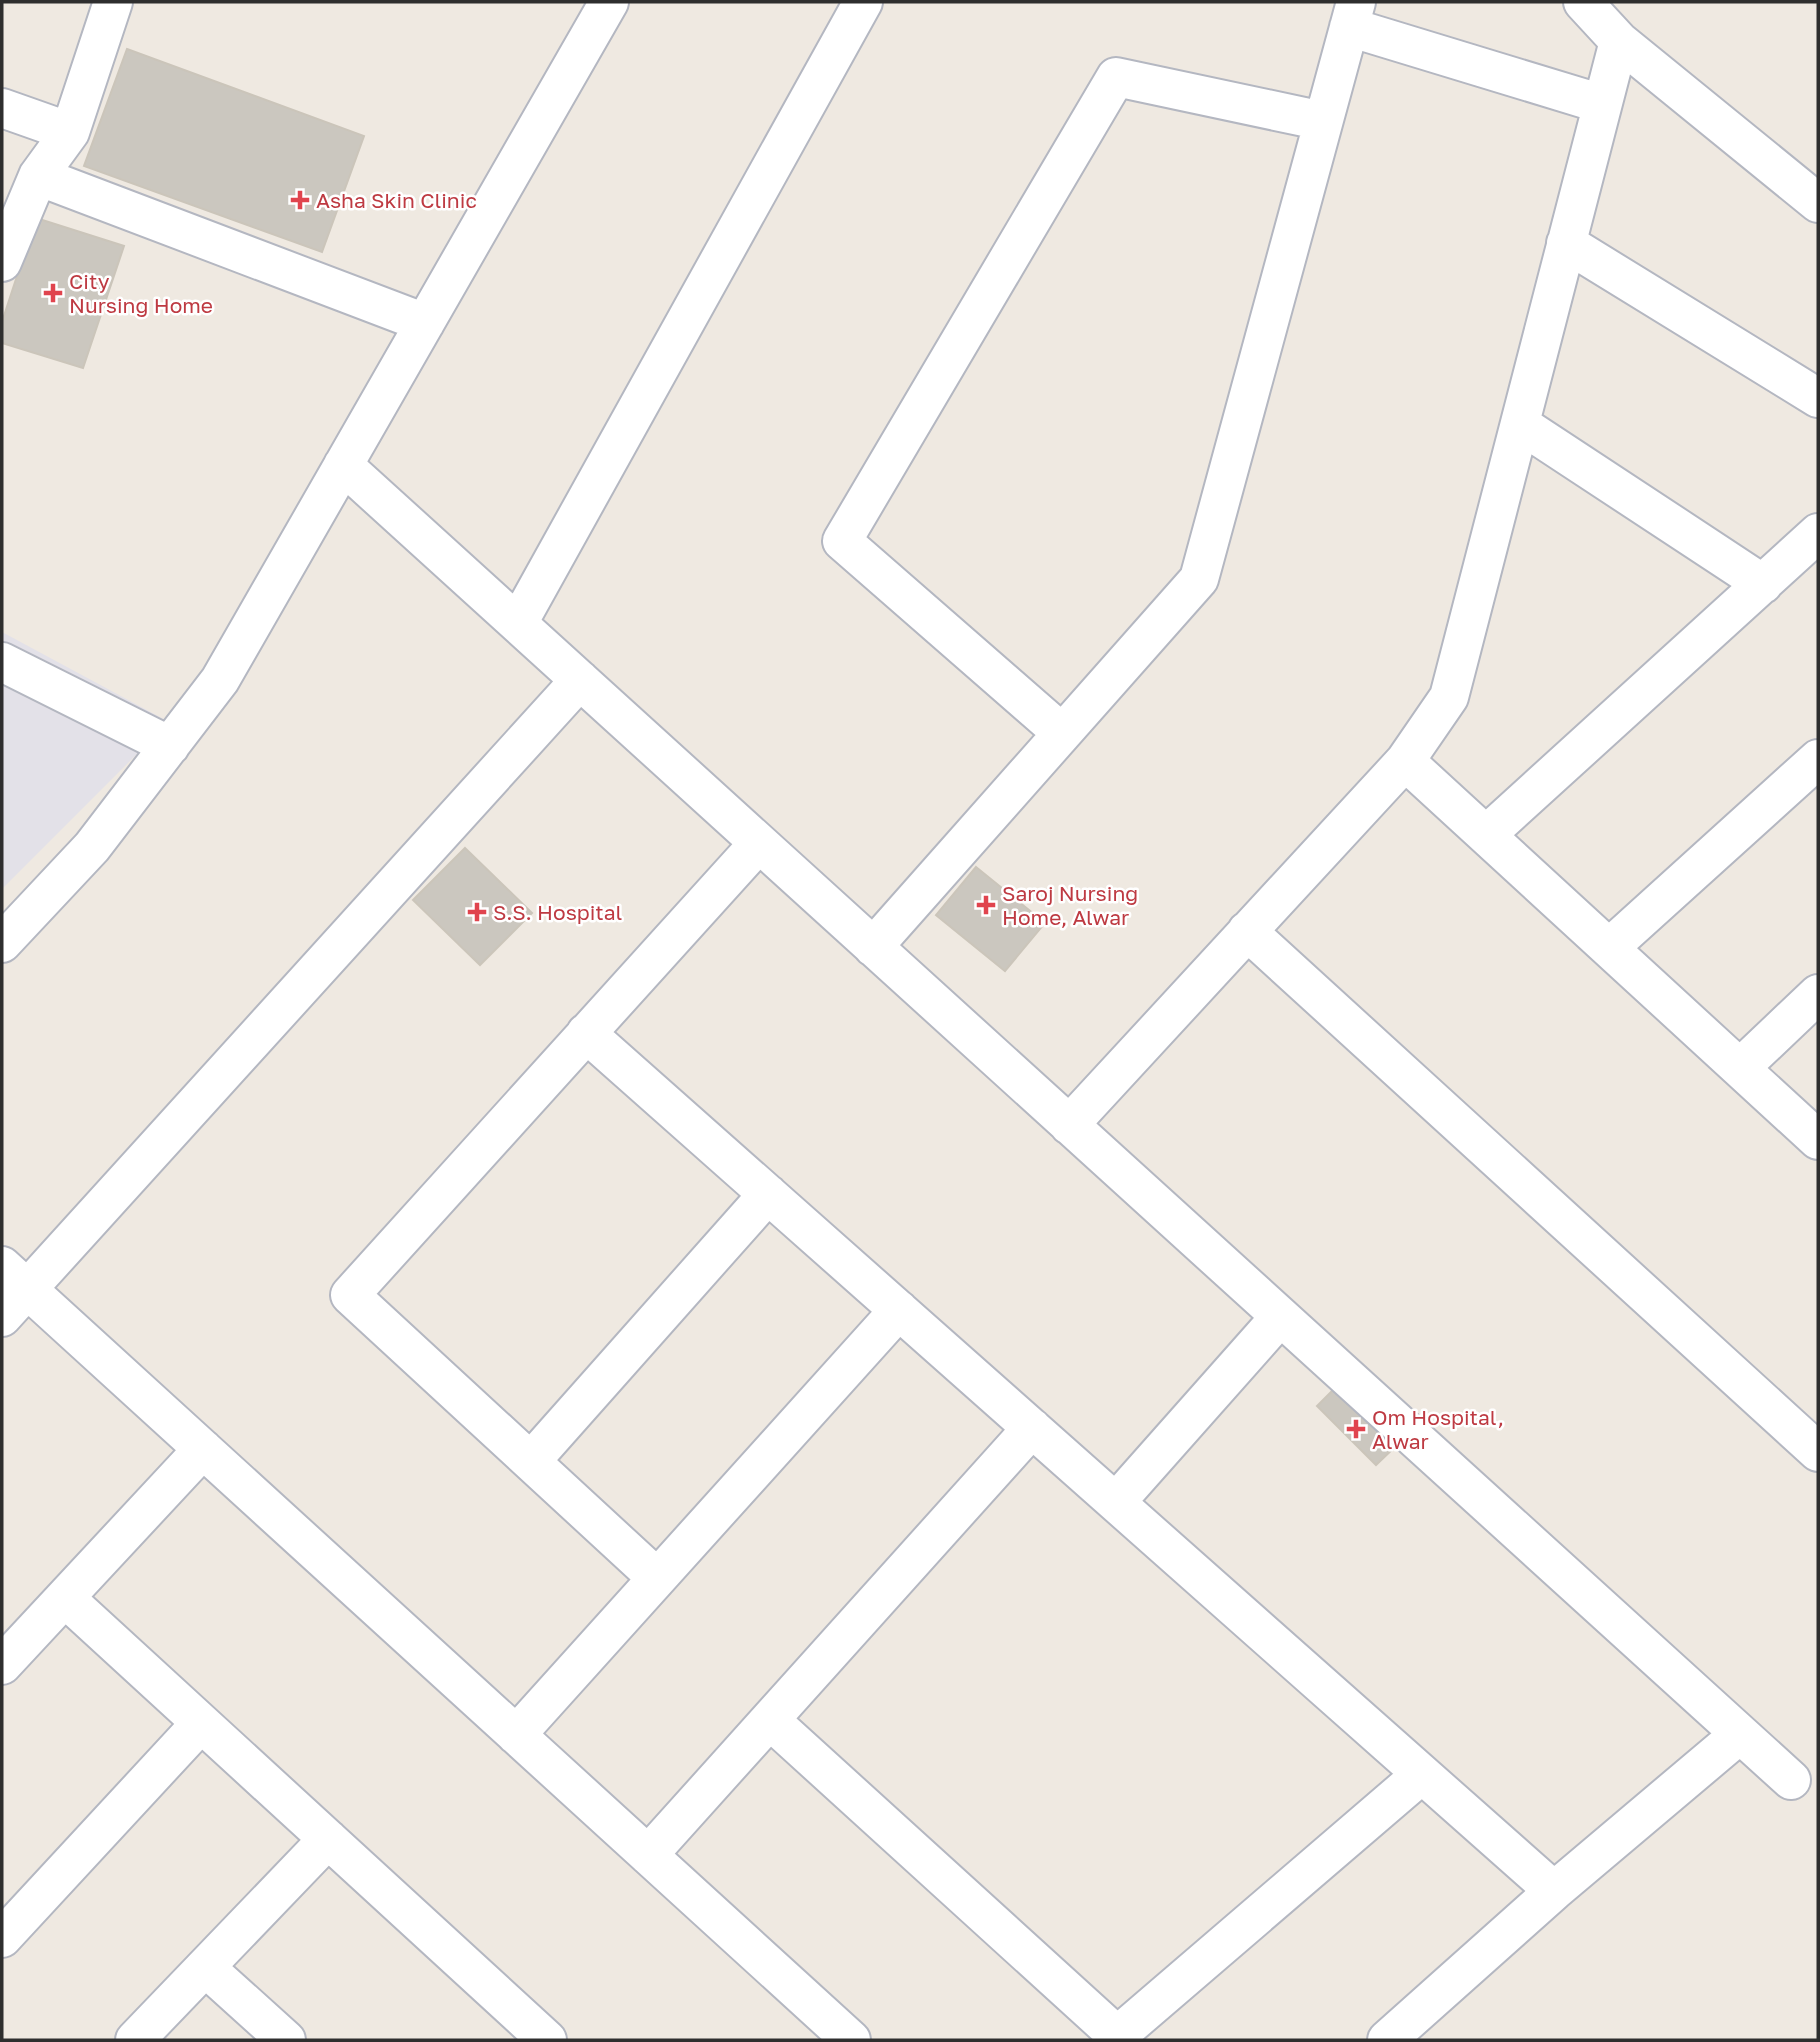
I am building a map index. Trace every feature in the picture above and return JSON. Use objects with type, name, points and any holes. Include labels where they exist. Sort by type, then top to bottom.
[{"type":"street","points":[[5,246],[38,176],[70,132],[113,2]]},
{"type":"street","points":[[2,943],[92,847],[220,680],[609,2]]},
{"type":"street","points":[[518,623],[863,2]]},
{"type":"street","points":[[1583,2],[1619,41],[1818,203]]},
{"type":"street","points":[[873,947],[1199,579],[1352,14],[1602,104]]},
{"type":"street","points":[[1069,1125],[1405,761],[1449,696],[1619,41]]},
{"type":"street","points":[[1062,733],[842,541],[1116,77],[1323,121]]},
{"type":"street","points":[[2,108],[70,132]]},
{"type":"street","points":[[38,176],[425,323]]},
{"type":"street","points":[[1566,243],[1818,398]]},
{"type":"street","points":[[1520,424],[1763,584]]},
{"type":"street","points":[[343,465],[1791,1780]]},
{"type":"street","points":[[1486,835],[1818,533]]},
{"type":"street","points":[[2,662],[170,746]]},
{"type":"street","points":[[2,1317],[14,1278],[580,680]]},
{"type":"street","points":[[1609,948],[1818,759]]},
{"type":"street","points":[[1405,761],[1818,1140]]},
{"type":"street","points":[[657,1578],[350,1295],[759,843]]},
{"type":"street","points":[[1247,931],[1818,1452]]},
{"type":"street","points":[[1740,1068],[1818,994]]},
{"type":"street","points":[[586,1033],[1554,1891]]},
{"type":"street","points":[[531,1461],[768,1194]]},
{"type":"street","points":[[14,1278],[851,2040]]},
{"type":"street","points":[[516,1735],[899,1310]]},
{"type":"street","points":[[1116,1502],[1280,1317]]},
{"type":"street","points":[[648,1855],[1032,1428]]},
{"type":"street","points":[[2,1665],[203,1449]]},
{"type":"street","points":[[65,1598],[547,2040]]},
{"type":"street","points":[[770,1720],[1119,2038],[1422,1774]]},
{"type":"street","points":[[2,1938],[201,1723]]},
{"type":"street","points":[[1387,2040],[1554,1891],[1740,1734]]},
{"type":"street","points":[[135,2040],[328,1839]]},
{"type":"street","points":[[205,1968],[286,2040]]},
{"type":"shaded area","points":[[2,632],[169,722],[2,889]]},
{"type":"building","points":[[127,49],[364,136],[322,252],[84,166]]},
{"type":"building","points":[[36,218],[124,246],[83,368],[2,343],[2,322]]},
{"type":"building","points":[[465,848],[532,913],[480,965],[413,900]]},
{"type":"building","points":[[976,867],[1045,923],[1005,971],[936,915]]},
{"type":"building","points":[[1338,1385],[1397,1445],[1376,1465],[1317,1406]]},
{"type":"place","name":"Asha Skin Clinic","points":[[300,200]]},
{"type":"place","name":"City Nursing Home","points":[[53,293]]},
{"type":"place","name":"Saroj Nursing Home, Alwar","points":[[986,905]]},
{"type":"place","name":"S.S. Hospital","points":[[477,912]]},
{"type":"place","name":"Om Hospital, Alwar","points":[[1356,1429]]}]
